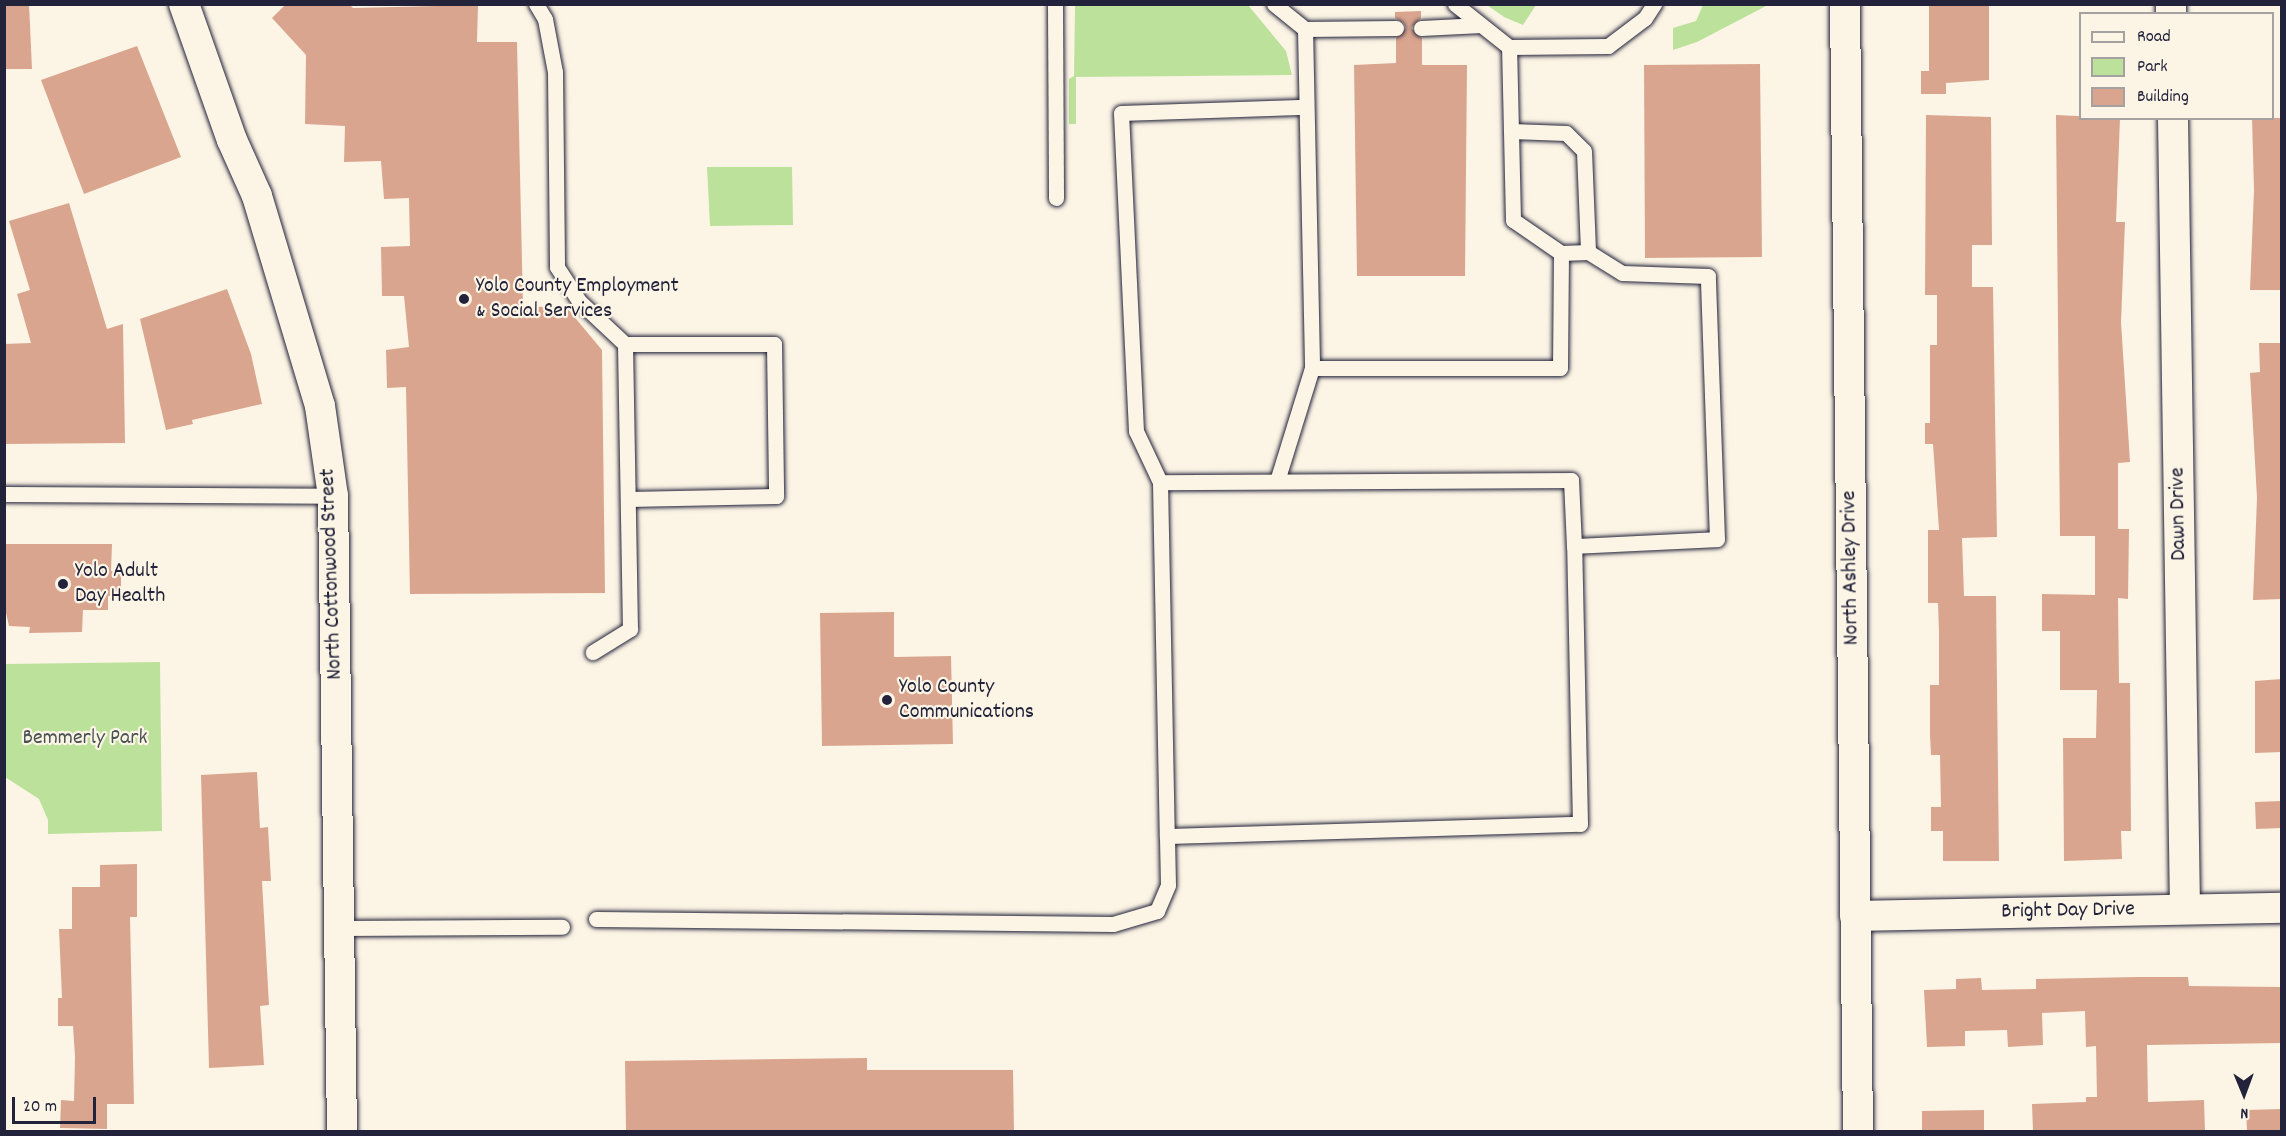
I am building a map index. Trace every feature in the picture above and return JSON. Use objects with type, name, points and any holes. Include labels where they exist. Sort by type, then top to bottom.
[{"type":"street","name":"North Cottonwood Street","points":[[184,4],[264,218],[320,406],[333,496],[342,1131]]},
{"type":"street","name":"North Ashley Drive","points":[[1845,4],[1858,1131]]},
{"type":"street","name":"Dawn Drive","points":[[2173,120],[2185,909]]},
{"type":"street","name":"Bright Day Drive","points":[[1855,916],[2282,908]]},
{"type":"lane","points":[[537,4],[545,19],[555,72],[557,267],[579,301],[626,344],[774,344],[776,496],[628,499]]},
{"type":"lane","points":[[1055,4],[1056,198]]},
{"type":"lane","points":[[1274,4],[1305,29],[1396,28]]},
{"type":"lane","points":[[1455,4],[1509,47],[1608,46],[1645,18],[1654,4]]},
{"type":"lane","points":[[1421,28],[1481,25]]},
{"type":"lane","points":[[1277,482],[1312,368],[1305,29]]},
{"type":"lane","points":[[1509,47],[1513,219],[1561,254],[1588,252],[1622,273],[1708,276],[1717,539],[1574,546]]},
{"type":"lane","points":[[596,919],[1113,924],[1156,911],[1168,885],[1160,482],[1136,431],[1121,113],[1306,107]]},
{"type":"lane","points":[[1511,131],[1566,133],[1584,151],[1588,252]]},
{"type":"lane","points":[[1312,368],[1560,369],[1561,254]]},
{"type":"lane","points":[[593,652],[630,629],[626,344]]},
{"type":"lane","points":[[1160,482],[1571,480],[1580,824],[1167,836]]},
{"type":"lane","points":[[4,494],[333,496]]},
{"type":"lane","points":[[340,928],[562,927]]},
{"type":"green space","points":[[1703,4],[1768,5],[1697,42],[1673,50],[1673,28],[1696,21]]},
{"type":"green space","points":[[1075,5],[1248,5],[1286,51],[1292,75],[1076,77],[1076,124],[1069,124],[1069,79],[1074,76]]},
{"type":"green space","points":[[1487,5],[1536,5],[1523,25],[1504,17]]},
{"type":"green space","points":[[707,167],[792,167],[793,225],[710,226]]},
{"type":"green space","name":"Bemmerly Park","points":[[160,662],[162,831],[48,834],[48,820],[39,799],[5,777],[5,664]]},
{"type":"building","points":[[4,4],[29,4],[32,69],[4,69]]},
{"type":"building","name":"Yolo County Employment & Social Services","points":[[286,4],[349,4],[353,8],[478,5],[477,42],[517,42],[523,306],[567,308],[602,350],[605,593],[410,594],[406,387],[387,388],[386,350],[409,347],[404,296],[382,296],[381,247],[410,246],[409,198],[384,199],[381,161],[344,162],[345,126],[305,124],[306,55],[272,18]]},
{"type":"building","points":[[1929,4],[1989,4],[1989,80],[1946,83],[1946,94],[1921,94],[1921,71],[1929,71]]},
{"type":"building","points":[[1421,11],[1421,18],[1411,28],[1422,38],[1422,65],[1467,65],[1465,276],[1357,276],[1354,65],[1396,63],[1396,38],[1406,28],[1404,23],[1395,18],[1395,12]]},
{"type":"building","points":[[137,46],[181,157],[84,194],[41,80]]},
{"type":"building","points":[[1760,64],[1762,257],[1645,258],[1644,65]]},
{"type":"building","points":[[1926,115],[1991,117],[1992,245],[1972,245],[1972,287],[1993,287],[1997,537],[1962,538],[1964,596],[1996,596],[1999,861],[1943,861],[1943,831],[1931,831],[1931,807],[1941,807],[1940,755],[1931,755],[1930,735],[1930,685],[1939,685],[1939,633],[1938,603],[1928,603],[1928,530],[1939,530],[1933,444],[1925,444],[1925,423],[1930,423],[1930,345],[1937,345],[1937,295],[1925,295]]},
{"type":"building","points":[[2056,115],[2079,116],[2079,120],[2120,120],[2116,222],[2125,222],[2121,322],[2130,462],[2118,463],[2118,529],[2129,529],[2128,599],[2118,598],[2119,683],[2130,683],[2131,831],[2121,831],[2122,859],[2064,861],[2063,738],[2096,738],[2097,690],[2060,690],[2060,631],[2042,631],[2042,594],[2095,595],[2095,536],[2060,536]]},
{"type":"building","points":[[2282,118],[2282,290],[2250,290],[2254,190],[2252,120]]},
{"type":"building","points":[[69,203],[107,329],[123,324],[125,443],[4,444],[4,344],[31,343],[17,294],[30,290],[9,221]]},
{"type":"building","points":[[227,289],[251,354],[262,404],[192,420],[193,424],[166,430],[140,319]]},
{"type":"building","points":[[2259,343],[2282,343],[2282,599],[2253,600],[2257,498],[2250,373],[2260,372]]},
{"type":"building","name":"Yolo Adult Day Health","points":[[4,544],[112,544],[111,571],[121,573],[121,596],[108,596],[108,610],[83,610],[82,632],[29,633],[30,627],[9,626],[4,604]]},
{"type":"building","name":"Yolo County Communications","points":[[894,612],[894,657],[951,656],[953,744],[822,746],[820,613]]},
{"type":"building","points":[[2282,679],[2282,752],[2255,753],[2255,681]]},
{"type":"building","points":[[257,772],[260,828],[268,827],[271,881],[262,881],[269,1005],[260,1006],[264,1065],[209,1068],[201,775]]},
{"type":"building","points":[[2282,801],[2282,828],[2256,829],[2255,802]]},
{"type":"building","points":[[137,864],[137,917],[130,917],[134,1104],[107,1104],[107,1129],[60,1128],[61,1100],[74,1101],[75,1057],[73,1026],[58,1026],[58,998],[62,998],[59,929],[72,929],[72,887],[100,887],[100,865]]},
{"type":"building","points":[[2188,977],[2189,986],[2282,987],[2282,1043],[2147,1045],[2148,1102],[2204,1100],[2205,1131],[2033,1131],[2032,1104],[2086,1102],[2086,1097],[2097,1097],[2096,1046],[2086,1047],[2085,1011],[2042,1013],[2043,1045],[2008,1047],[2007,1030],[1965,1031],[1965,1046],[1927,1047],[1924,990],[1956,989],[1956,979],[1981,978],[1982,990],[2036,989],[2036,979]]},
{"type":"building","points":[[867,1058],[867,1070],[1013,1070],[1014,1131],[626,1131],[625,1061]]},
{"type":"building","points":[[2282,1109],[2282,1131],[2247,1131],[2246,1110]]},
{"type":"building","points":[[1984,1110],[1984,1131],[1922,1131],[1922,1111]]},
{"type":"place","name":"Yolo County Employment & Social Services","points":[[464,299]]},
{"type":"place","name":"Yolo Adult Day Health","points":[[63,584]]},
{"type":"place","name":"Yolo County Communications","points":[[887,700]]}]
